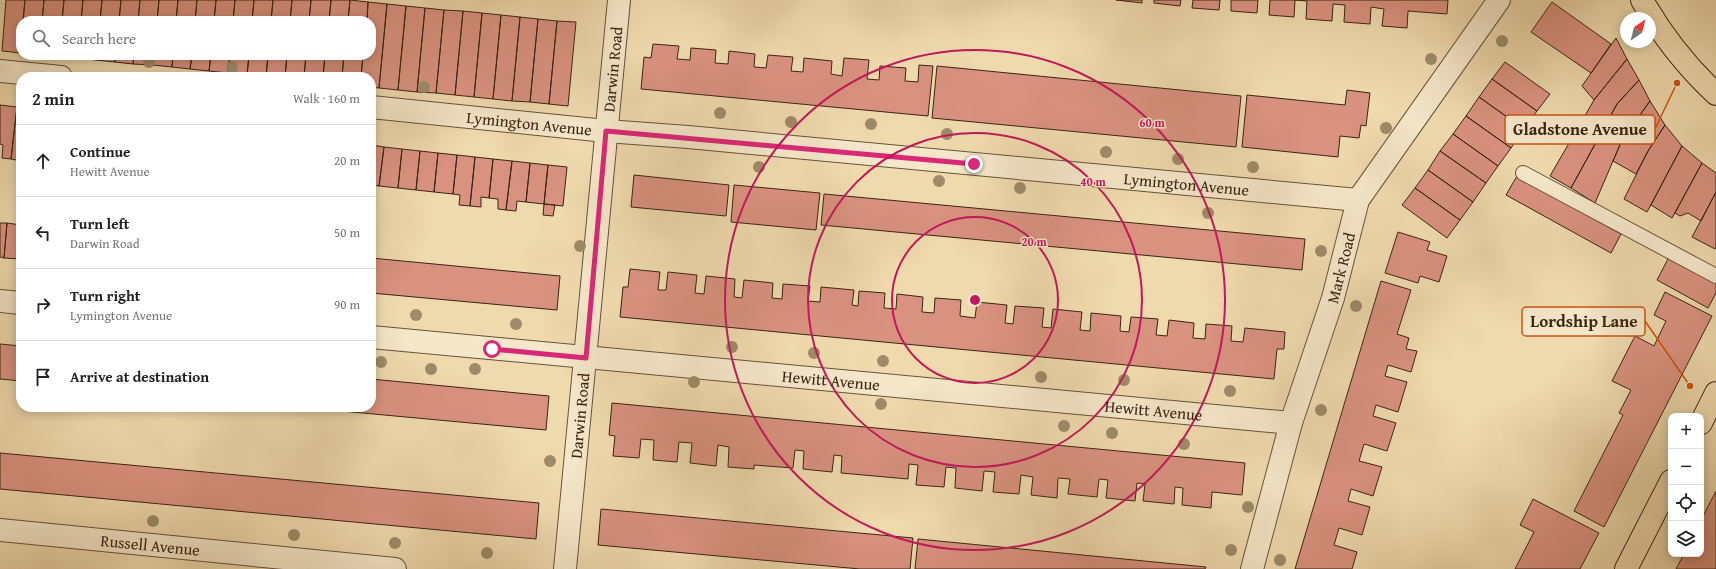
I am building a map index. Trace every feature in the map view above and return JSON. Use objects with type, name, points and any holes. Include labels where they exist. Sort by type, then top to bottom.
[{"type":"main road","points":[[1642,0],[1678,55],[1693,73],[1716,94]]},
{"type":"main road","points":[[1704,417],[1716,393]]},
{"type":"main road","points":[[1626,569],[1669,485]]},
{"type":"street","name":"Darwin Road","points":[[565,569],[619,0]]},
{"type":"street","name":"Mark Road","points":[[1252,569],[1291,423],[1333,298],[1358,200],[1499,0]]},
{"type":"street","points":[[0,71],[16,73]]},
{"type":"street","name":"Lymington Avenue","points":[[376,108],[606,131],[1358,200]]},
{"type":"street","points":[[0,301],[16,303]]},
{"type":"street","name":"Hewitt Avenue","points":[[376,337],[1291,423]]},
{"type":"street","name":"Russell Avenue","points":[[0,530],[395,569]]},
{"type":"lane","points":[[1523,173],[1716,276]]},
{"type":"building","points":[[6,0],[25,0],[23,16],[16,16],[16,52],[2,51]]},
{"type":"building","points":[[25,0],[44,0],[42,16],[23,16]]},
{"type":"building","points":[[44,0],[64,0],[62,16],[42,16]]},
{"type":"building","points":[[64,0],[83,0],[81,16],[62,16]]},
{"type":"building","points":[[83,0],[102,0],[100,16],[81,16]]},
{"type":"building","points":[[102,0],[121,0],[119,16],[100,16]]},
{"type":"building","points":[[121,0],[140,0],[138,16],[119,16]]},
{"type":"building","points":[[140,0],[159,0],[157,16],[138,16]]},
{"type":"building","points":[[159,0],[178,0],[176,16],[157,16]]},
{"type":"building","points":[[178,0],[197,0],[195,16],[176,16]]},
{"type":"building","points":[[197,0],[216,0],[214,16],[195,16]]},
{"type":"building","points":[[216,0],[235,0],[233,16],[214,16]]},
{"type":"building","points":[[235,0],[254,0],[252,16],[233,16]]},
{"type":"building","points":[[254,0],[273,0],[271,16],[252,16]]},
{"type":"building","points":[[273,0],[292,0],[290,16],[271,16]]},
{"type":"building","points":[[292,0],[311,0],[309,16],[290,16]]},
{"type":"building","points":[[311,0],[331,0],[329,16],[309,16]]},
{"type":"building","points":[[331,0],[350,0],[348,16],[329,16]]},
{"type":"building","points":[[350,0],[368,2],[367,16],[348,16]]},
{"type":"building","points":[[1116,0],[1142,0],[1142,3]]},
{"type":"building","points":[[1154,0],[1181,0],[1180,6],[1154,3]]},
{"type":"building","points":[[1193,0],[1220,0],[1219,10],[1192,8]]},
{"type":"building","points":[[1231,0],[1258,0],[1257,13],[1231,11]]},
{"type":"building","points":[[1270,0],[1295,0],[1294,17],[1269,15]]},
{"type":"building","points":[[1295,0],[1448,0],[1447,14],[1408,11],[1407,28],[1382,26],[1384,9],[1371,7],[1370,24],[1344,22],[1345,5],[1333,4],[1332,21],[1306,19],[1307,1]]},
{"type":"building","points":[[368,2],[387,4],[379,88],[376,88],[376,72],[361,72],[363,60],[376,60],[376,16],[367,16]]},
{"type":"building","points":[[1552,2],[1611,44],[1591,73],[1531,32]]},
{"type":"building","points":[[387,4],[406,6],[398,90],[379,88]]},
{"type":"building","points":[[406,6],[425,8],[417,92],[398,90]]},
{"type":"building","points":[[425,8],[444,10],[436,93],[417,92]]},
{"type":"building","points":[[444,10],[463,11],[455,95],[436,93]]},
{"type":"building","points":[[463,11],[482,13],[474,97],[455,95]]},
{"type":"building","points":[[482,13],[501,15],[493,99],[474,97]]},
{"type":"building","points":[[501,15],[520,17],[512,101],[493,99]]},
{"type":"building","points":[[520,17],[538,19],[530,102],[512,101]]},
{"type":"building","points":[[538,19],[557,21],[549,104],[530,102]]},
{"type":"building","points":[[557,21],[576,22],[568,106],[549,104]]},
{"type":"building","points":[[1616,38],[1627,59],[1594,100],[1582,86]]},
{"type":"building","points":[[653,44],[679,46],[677,59],[690,60],[691,48],[716,50],[715,63],[728,64],[729,51],[755,54],[754,67],[766,68],[768,55],[793,57],[791,71],[803,72],[804,58],[832,61],[831,74],[842,76],[844,58],[869,60],[867,79],[879,80],[880,66],[906,68],[905,81],[918,82],[919,65],[933,66],[928,116],[641,89],[644,57],[651,58]]},
{"type":"building","points":[[1627,59],[1639,80],[1617,104],[1571,188],[1550,176],[1594,100]]},
{"type":"building","points":[[96,60],[115,60],[115,62]]},
{"type":"building","points":[[115,60],[133,60],[133,64],[115,62]]},
{"type":"building","points":[[133,60],[154,60],[153,65],[133,64]]},
{"type":"building","points":[[154,60],[173,60],[172,67],[153,65]]},
{"type":"building","points":[[173,60],[191,60],[190,69],[172,67]]},
{"type":"building","points":[[191,60],[210,60],[209,71],[190,69]]},
{"type":"building","points":[[210,60],[229,60],[228,72],[209,71]]},
{"type":"building","points":[[229,60],[248,60],[247,72],[228,72]]},
{"type":"building","points":[[248,60],[268,60],[266,72],[247,72]]},
{"type":"building","points":[[268,60],[287,60],[285,72],[266,72]]},
{"type":"building","points":[[287,60],[306,60],[304,72],[285,72]]},
{"type":"building","points":[[306,60],[325,60],[323,72],[304,72]]},
{"type":"building","points":[[325,60],[344,60],[342,72],[323,72]]},
{"type":"building","points":[[344,60],[363,60],[361,72],[342,72]]},
{"type":"building","points":[[1505,62],[1550,94],[1537,111],[1492,79]]},
{"type":"building","points":[[937,66],[1241,96],[1236,147],[932,118]]},
{"type":"building","points":[[1492,79],[1537,111],[1524,129],[1479,97]]},
{"type":"building","points":[[1639,80],[1650,101],[1622,140],[1595,203],[1571,188],[1617,104]]},
{"type":"building","points":[[1347,90],[1370,93],[1366,126],[1361,125],[1359,138],[1340,136],[1338,157],[1242,147],[1247,95],[1345,105]]},
{"type":"building","points":[[1479,97],[1524,129],[1511,148],[1466,116]]},
{"type":"building","points":[[1650,101],[1665,125],[1648,151],[1636,174],[1613,161],[1622,140]]},
{"type":"building","points":[[0,105],[16,107],[11,159],[2,158],[3,145],[0,144]]},
{"type":"building","points":[[16,116],[16,160],[11,159]]},
{"type":"building","points":[[1466,116],[1511,148],[1498,166],[1453,134]]},
{"type":"building","points":[[1665,125],[1682,146],[1647,212],[1624,199],[1648,151]]},
{"type":"building","points":[[1453,134],[1498,166],[1486,183],[1440,151]]},
{"type":"building","points":[[376,146],[384,147],[379,186],[376,186]]},
{"type":"building","points":[[1682,146],[1702,163],[1672,218],[1651,205]]},
{"type":"building","points":[[384,147],[402,149],[398,188],[379,186]]},
{"type":"building","points":[[402,149],[420,151],[416,190],[398,188]]},
{"type":"building","points":[[420,151],[438,153],[434,192],[416,190]]},
{"type":"building","points":[[1440,151],[1486,183],[1473,202],[1428,170]]},
{"type":"building","points":[[438,153],[457,155],[453,194],[434,192]]},
{"type":"building","points":[[457,155],[475,157],[470,206],[459,205],[460,195],[453,194]]},
{"type":"building","points":[[475,157],[493,159],[489,198],[481,197],[481,207],[470,206]]},
{"type":"building","points":[[493,159],[512,161],[506,210],[498,209],[498,199],[489,198]]},
{"type":"building","points":[[512,161],[530,163],[526,202],[517,201],[516,211],[506,210]]},
{"type":"building","points":[[530,163],[548,165],[544,204],[526,202]]},
{"type":"building","points":[[1702,163],[1716,173],[1716,192],[1701,221],[1688,213],[1680,216],[1675,213]]},
{"type":"building","points":[[548,165],[567,167],[563,206],[544,204]]},
{"type":"building","points":[[1428,170],[1473,202],[1460,220],[1415,188]]},
{"type":"building","points":[[634,175],[729,185],[726,216],[631,207]]},
{"type":"building","points":[[1517,176],[1621,234],[1611,253],[1506,195]]},
{"type":"building","points":[[734,185],[820,193],[816,230],[731,222]]},
{"type":"building","points":[[1415,188],[1460,220],[1447,238],[1402,205]]},
{"type":"building","points":[[1716,192],[1716,246],[1715,249],[1692,237]]},
{"type":"building","points":[[824,194],[1305,239],[1302,270],[821,225]]},
{"type":"building","points":[[544,204],[555,205],[553,216],[543,215]]},
{"type":"building","points":[[0,223],[7,223],[4,258],[0,257]]},
{"type":"building","points":[[7,223],[16,224],[16,259],[4,258]]},
{"type":"building","points":[[1398,232],[1430,242],[1427,250],[1447,256],[1439,282],[1420,276],[1418,283],[1385,273]]},
{"type":"building","points":[[1669,257],[1716,283],[1716,293],[1708,308],[1657,280]]},
{"type":"building","points":[[376,258],[560,276],[557,310],[376,293]]},
{"type":"building","points":[[630,269],[660,272],[658,290],[666,290],[668,272],[697,275],[695,293],[704,294],[706,276],[735,279],[734,297],[742,298],[744,280],[773,283],[772,298],[782,299],[783,284],[810,286],[808,301],[820,302],[821,287],[854,290],[852,305],[858,306],[859,291],[885,293],[884,308],[896,309],[897,294],[923,297],[922,312],[934,313],[935,298],[961,300],[960,316],[975,318],[977,302],[1007,305],[1005,323],[1013,324],[1015,306],[1044,308],[1042,327],[1051,328],[1053,309],[1082,312],[1080,330],[1090,331],[1091,313],[1121,316],[1120,331],[1129,332],[1131,317],[1158,319],[1156,335],[1167,336],[1169,320],[1194,323],[1193,338],[1205,339],[1206,324],[1232,326],[1231,341],[1243,342],[1245,328],[1285,332],[1284,349],[1277,349],[1274,379],[620,317],[623,287],[628,287]]},
{"type":"building","points":[[1381,281],[1411,290],[1397,334],[1409,338],[1406,349],[1417,351],[1411,372],[1388,365],[1385,376],[1407,382],[1398,412],[1376,405],[1373,416],[1396,423],[1387,451],[1364,444],[1359,461],[1382,467],[1373,496],[1351,489],[1348,501],[1370,507],[1362,535],[1339,528],[1334,545],[1357,552],[1352,569],[1295,569]]},
{"type":"building","points":[[1665,292],[1712,316],[1604,527],[1574,511],[1623,415],[1619,413],[1631,390],[1612,381],[1635,336],[1654,346],[1666,321],[1654,315]]},
{"type":"building","points":[[0,344],[16,346],[16,381],[0,379]]},
{"type":"building","points":[[376,379],[549,396],[546,430],[352,412],[376,412]]},
{"type":"building","points":[[612,403],[1245,463],[1242,495],[1212,492],[1211,508],[1182,505],[1183,488],[1175,487],[1174,504],[1143,501],[1145,484],[1137,483],[1135,501],[1106,498],[1108,480],[1099,479],[1097,497],[1068,494],[1070,479],[1058,478],[1057,498],[1031,495],[1033,477],[1021,475],[1019,494],[993,492],[995,472],[984,471],[982,491],[955,488],[956,468],[946,467],[944,487],[916,485],[918,465],[909,464],[908,479],[841,473],[842,456],[834,455],[832,472],[803,469],[804,451],[795,450],[793,468],[754,465],[754,469],[728,467],[729,447],[718,445],[716,466],[690,463],[692,443],[679,442],[677,462],[653,460],[654,440],[641,439],[639,458],[613,456],[615,436],[609,435]]},
{"type":"building","points":[[0,453],[539,503],[536,539],[0,489]]},
{"type":"building","points":[[1716,491],[1716,569],[1676,569],[1682,557],[1704,557],[1704,514]]},
{"type":"building","points":[[1533,499],[1599,533],[1580,569],[1515,569],[1534,532],[1520,525]]},
{"type":"building","points":[[601,509],[913,538],[910,569],[860,569],[598,545]]},
{"type":"building","points":[[918,539],[1206,567],[1205,569],[915,569]]},
{"type":"place","name":"Gladstone Avenue","points":[[1677,83]]},
{"type":"place","name":"Lordship Lane","points":[[1690,386]]},
{"type":"route","points":[[492,349],[586,358],[606,131],[688,137],[974,164]]}]
